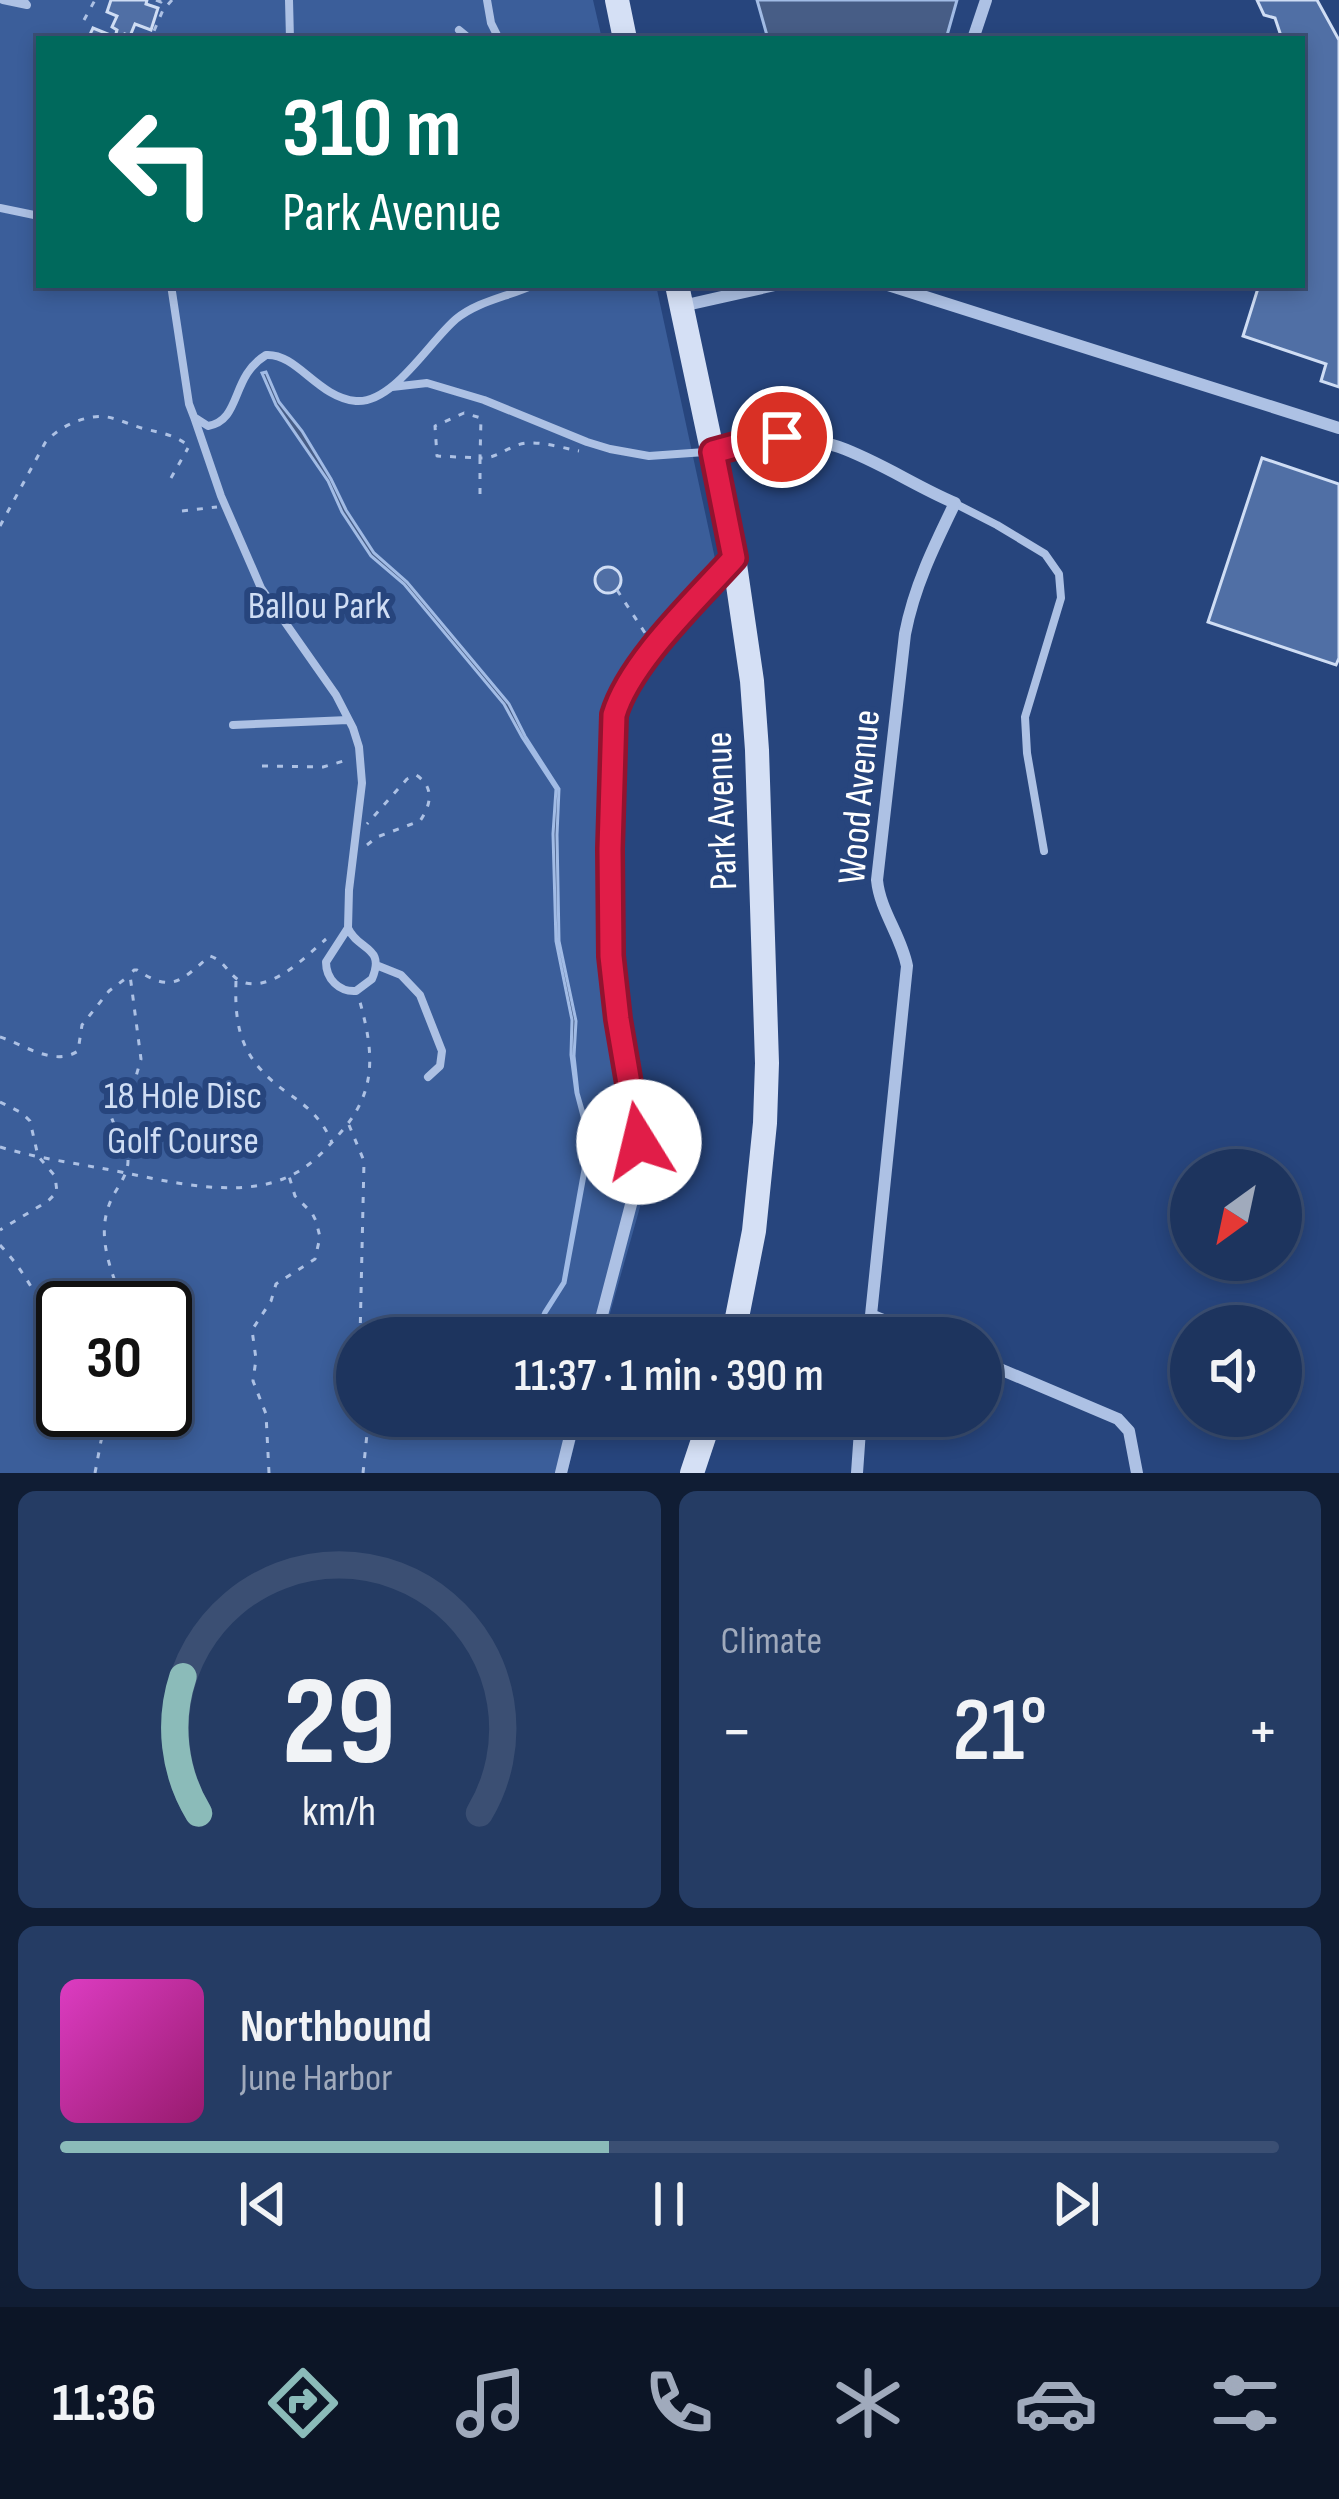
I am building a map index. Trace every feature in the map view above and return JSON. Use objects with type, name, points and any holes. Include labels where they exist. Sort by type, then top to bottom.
[{"type":"main road","points":[[617,0],[624,36]]},
{"type":"main road","name":"Park Avenue","points":[[680,296],[734,558],[757,750],[766,1063],[760,1187],[737,1317]]},
{"type":"main road","points":[[692,1473],[704,1437]]},
{"type":"street","points":[[974,36],[986,0]]},
{"type":"street","points":[[680,296],[749,288]]},
{"type":"street","points":[[901,288],[1339,428]]},
{"type":"street","points":[[713,452],[764,438],[821,442],[884,466],[955,503]]},
{"type":"street","name":"Wood Avenue","points":[[871,1315],[907,966],[882,907],[877,880],[910,605],[955,503]]},
{"type":"street","points":[[602,1317],[634,1193],[639,1142],[611,956],[614,715],[638,667],[734,558]]},
{"type":"street","points":[[871,1315],[876,1317]]},
{"type":"street","points":[[1002,1370],[1118,1419],[1130,1431],[1137,1473]]},
{"type":"street","points":[[560,1473],[569,1437]]},
{"type":"street","points":[[856,1473],[859,1437]]},
{"type":"lane","points":[[3,0],[27,5],[23,0]]},
{"type":"lane","points":[[289,0],[290,36]]},
{"type":"lane","points":[[488,0],[490,23],[497,36]]},
{"type":"lane","points":[[459,30],[466,36]]},
{"type":"lane","points":[[0,208],[36,215]]},
{"type":"lane","points":[[172,288],[189,404],[225,506],[261,588],[349,719],[361,759],[348,928],[329,956],[326,971],[342,989],[356,991],[372,980],[376,965],[369,948],[357,942],[348,928]]},
{"type":"lane","points":[[194,417],[208,426],[223,422],[248,369],[266,355],[282,355],[312,381],[349,400],[372,399],[391,387],[466,311],[525,288]]},
{"type":"lane","points":[[391,387],[428,383],[610,449],[649,456],[713,452]]},
{"type":"lane","points":[[955,503],[1045,554],[1059,574],[1061,598],[1025,716],[1044,851]]},
{"type":"lane","points":[[233,725],[349,719]]},
{"type":"lane","points":[[376,965],[400,974],[420,995],[442,1051],[440,1066],[428,1077]]},
{"type":"path","points":[[84,20],[95,0]]},
{"type":"path","points":[[153,36],[172,0]]},
{"type":"path","points":[[144,36],[146,28]]},
{"type":"path","points":[[480,494],[480,458],[481,418],[464,413],[436,426],[437,456],[480,458],[494,459],[527,442],[581,451]]},
{"type":"path","points":[[0,526],[40,451],[60,429],[109,417],[178,436],[189,447]]},
{"type":"path","points":[[171,478],[189,447],[203,442]]},
{"type":"path","points":[[182,511],[225,506]]},
{"type":"path","points":[[616,590],[644,634],[657,645]]},
{"type":"path","points":[[262,766],[322,767],[361,759]]},
{"type":"path","points":[[355,853],[377,837],[420,821],[430,799],[428,787],[416,776],[407,779],[357,836]]},
{"type":"path","points":[[236,979],[250,983],[293,970],[333,935]]},
{"type":"path","points":[[0,1037],[55,1058],[73,1056],[78,1052],[82,1025],[109,991],[134,970],[156,982],[172,982],[210,956],[224,962],[236,979],[235,1011],[250,1059],[321,1121],[332,1143]]},
{"type":"path","points":[[113,1281],[105,1246],[107,1209],[126,1173],[127,1147],[111,1116],[129,1101],[142,1059],[130,975]]},
{"type":"path","points":[[0,1147],[179,1183],[234,1188],[289,1176],[319,1157],[363,1102],[370,1071],[367,1027],[356,991]]},
{"type":"path","points":[[0,1102],[29,1121],[38,1156],[55,1176],[57,1192],[0,1230]]},
{"type":"path","points":[[349,1124],[364,1161],[360,1317]]},
{"type":"path","points":[[269,1473],[266,1414],[253,1381],[252,1330],[278,1282],[315,1259],[320,1247],[316,1221],[295,1196],[289,1176]]},
{"type":"path","points":[[0,1244],[36,1292]]},
{"type":"path","points":[[95,1473],[104,1437]]},
{"type":"path","points":[[363,1473],[364,1437]]},
{"type":"green space","name":"Ballou Park","points":[[0,0],[593,0],[601,36],[36,36],[36,288],[657,288],[722,591],[706,597],[633,685],[623,704],[618,953],[645,1127],[645,1173],[609,1317],[336,1317],[336,1437],[576,1437],[567,1473],[0,1473]]},
{"type":"shaded area","points":[[757,0],[957,0],[947,36],[767,36]]},
{"type":"shaded area","points":[[266,372],[279,402],[302,431],[374,553],[407,582],[509,704],[559,789],[559,941],[576,1021],[574,1056],[589,1154],[565,1283],[544,1317],[544,1312],[563,1282],[586,1153],[571,1055],[572,1020],[556,941],[556,789],[504,704],[404,584],[371,556],[276,405],[262,373]]},
{"type":"building","points":[[111,0],[147,0],[146,4],[158,8],[151,30],[135,24],[130,36],[115,36],[117,30],[112,27],[117,16],[107,12]]},
{"type":"building","points":[[1257,0],[1317,0],[1339,40],[1339,387],[1321,381],[1326,364],[1243,336],[1258,288],[1305,288],[1305,36],[1281,36],[1275,18],[1264,15]]},
{"type":"building","points":[[93,28],[113,36],[89,36]]},
{"type":"building","points":[[1262,458],[1339,484],[1336,665],[1208,622]]},
{"type":"building","points":[[608,567],[618,570],[618,590],[608,593],[598,590],[595,580],[598,570]]},
{"type":"route","points":[[639,1142],[611,956],[614,715],[638,667],[734,558],[713,452],[782,437]]},
{"type":"park label","name":"18 Hole Disc Golf Course","points":[[183,1118]]}]
